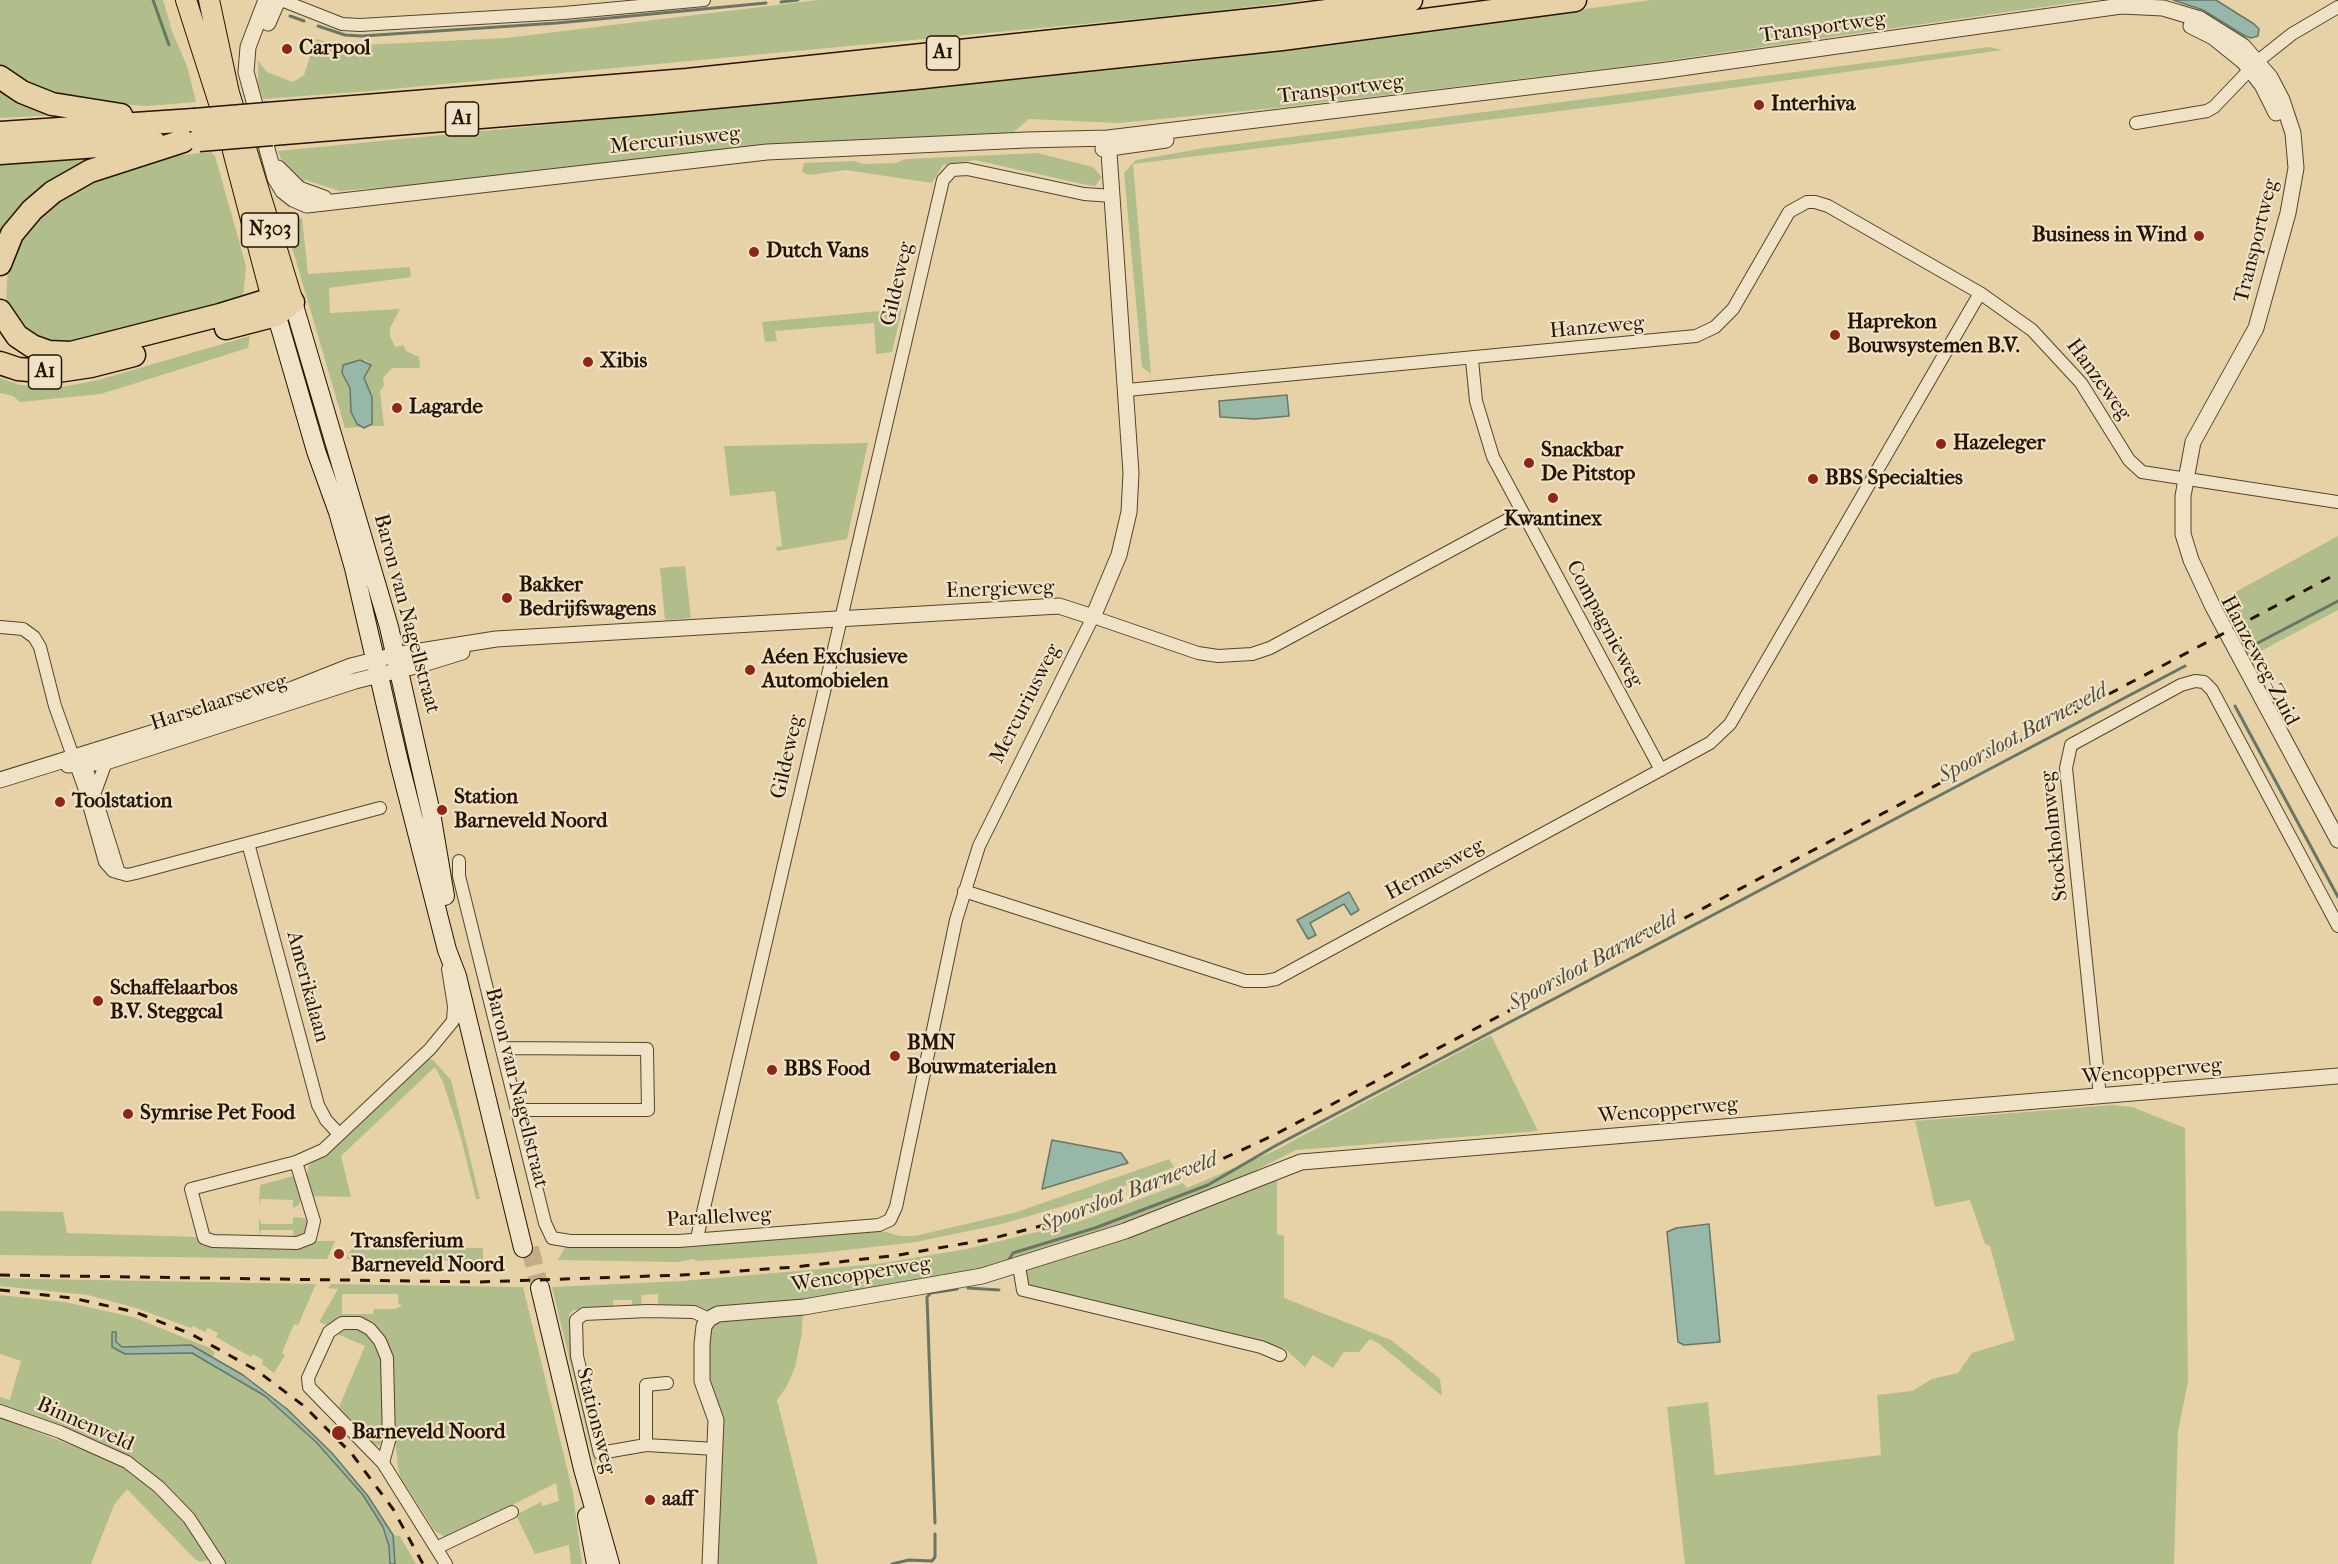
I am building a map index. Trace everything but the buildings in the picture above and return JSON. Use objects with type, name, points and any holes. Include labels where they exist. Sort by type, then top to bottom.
[{"type":"highway","name":"A1","points":[[270,124],[1280,17],[1411,0]]},
{"type":"highway","name":"A1","points":[[0,153],[187,130],[641,104],[1282,39],[1575,0]]},
{"type":"highway","name":"A1","points":[[0,77],[22,92],[52,104],[187,130]]},
{"type":"highway","name":"A1","points":[[0,133],[187,130]]},
{"type":"highway","name":"A1","points":[[0,264],[12,234],[32,210],[53,192],[90,171],[187,130]]},
{"type":"highway","name":"A1","points":[[0,311],[17,336],[32,346],[50,352],[71,353],[206,319],[280,305]]},
{"type":"highway","name":"A1","points":[[0,363],[18,369],[51,372],[92,366],[280,305]]},
{"type":"main road","name":"Baron van Nagellstraat","points":[[186,0],[280,305],[370,556],[431,813],[450,918],[526,1248],[457,976],[447,950],[398,759],[378,667],[343,528],[316,451],[280,305],[229,93],[209,0]]},
{"type":"main road","name":"Stationsweg","points":[[596,1564],[536,1288],[610,1564]]},
{"type":"street","name":"Mercuriusweg","points":[[266,0],[247,55],[246,72],[271,158],[281,174],[299,189],[327,199],[348,199],[734,155],[1008,142],[1059,150],[1109,143],[1131,472],[1129,512],[1119,555],[1093,617],[978,846],[964,891],[896,1207],[887,1222]]},
{"type":"street","name":"Mercuriusweg","points":[[250,86],[255,53],[279,0]]},
{"type":"street","points":[[279,0],[342,24],[360,25],[564,13],[704,0]]},
{"type":"street","name":"Transportweg","points":[[1109,143],[1660,71],[2121,6],[2163,8],[2200,19],[2234,38],[2254,65],[2277,89],[2289,118],[2296,153],[2295,180],[2256,328],[2244,353],[2198,430],[2179,480]]},
{"type":"street","points":[[2136,123],[2206,111],[2221,101],[2254,65],[2292,34],[2338,7]]},
{"type":"street","name":"Gildeweg","points":[[697,1238],[839,619],[943,180],[952,170],[967,169],[1084,194],[1113,196]]},
{"type":"street","name":"Hanzeweg","points":[[1126,390],[1472,360],[1696,336],[1725,319],[1789,212],[1807,202],[1828,206],[1980,293],[2013,315],[2046,342],[2095,402],[2137,469],[2179,480],[2338,502]]},
{"type":"street","name":"Hermesweg","points":[[964,891],[1245,981],[1276,979],[1710,743],[1730,724],[1980,293]]},
{"type":"street","name":"Compagnieweg","points":[[1472,360],[1476,401],[1484,435],[1493,457],[1661,770]]},
{"type":"street","name":"Hanzeweg-Zuid","points":[[2179,480],[2182,523],[2191,561],[2338,840]]},
{"type":"street","name":"Hanzeweg-Zuid","points":[[2179,480],[2173,522],[2185,565],[2338,853]]},
{"type":"street","name":"Energieweg","points":[[396,663],[545,635],[1059,606],[1198,652],[1218,656],[1252,654],[1270,648],[1522,512]]},
{"type":"street","points":[[0,627],[23,629],[34,637],[40,647],[55,706],[95,792],[118,873]]},
{"type":"street","name":"Harselaarseweg","points":[[0,780],[51,765],[79,761],[396,663]]},
{"type":"street","name":"Harselaarseweg","points":[[79,761],[106,762],[378,667]]},
{"type":"street","name":"Stockholmweg","points":[[2100,1097],[2066,768],[2072,745],[2181,685],[2195,681],[2204,682],[2212,690],[2338,926]]},
{"type":"street","points":[[79,761],[105,862],[110,869],[118,873],[136,873],[380,808]]},
{"type":"street","points":[[95,792],[106,762]]},
{"type":"street","name":"Amerikalaan","points":[[248,843],[318,1105],[326,1120],[339,1134]]},
{"type":"street","points":[[459,861],[459,876],[502,1048],[518,1110],[648,1110],[647,1049],[502,1048]]},
{"type":"street","name":"Baron van Nagellstraat","points":[[339,1134],[430,1049],[453,1021],[454,1006],[447,950]]},
{"type":"street","name":"Wencopperweg","points":[[579,1316],[648,1311],[694,1312],[709,1319],[724,1312],[804,1307],[982,1276],[1125,1231],[1301,1162],[2338,1076]]},
{"type":"street","name":"Parallelweg","points":[[518,1110],[545,1223],[552,1238],[570,1241],[679,1241],[868,1227],[887,1222]]},
{"type":"street","points":[[296,1162],[314,1221],[310,1238],[297,1243],[213,1241],[204,1238],[191,1189],[315,1155],[339,1134]]},
{"type":"street","points":[[1019,1266],[1023,1290],[1262,1347],[1280,1355]]},
{"type":"street","name":"Stationsweg","points":[[579,1316],[576,1320],[577,1356],[598,1450],[604,1454],[646,1445],[716,1449]]},
{"type":"street","points":[[709,1319],[704,1326],[701,1374],[715,1412],[716,1449],[710,1564]]},
{"type":"street","points":[[383,1463],[390,1441],[387,1358],[380,1341],[370,1329],[359,1323],[342,1323],[329,1332],[308,1378],[309,1387],[383,1463],[446,1564]]},
{"type":"street","name":"Stationsweg","points":[[646,1445],[646,1385],[667,1383]]},
{"type":"street","name":"Binnenveld","points":[[0,1411],[60,1432],[127,1462],[159,1487],[189,1518],[219,1564]]},
{"type":"street","points":[[436,1548],[512,1512]]},
{"type":"green space","points":[[0,0],[163,0],[172,31],[187,66],[196,102],[148,106],[102,103],[62,97],[27,84],[0,65]]},
{"type":"green space","points":[[818,0],[1307,0],[1190,14],[370,91],[263,99],[258,84],[258,61],[267,72],[293,82],[304,75],[316,39],[341,46],[506,38]]},
{"type":"green space","points":[[1652,0],[2091,0],[1636,65],[1285,107],[1119,123],[1029,119],[1009,136],[340,191],[305,180],[301,183],[284,168],[278,151],[1190,62]]},
{"type":"green space","points":[[1989,47],[2003,50],[1632,102],[1133,164],[1151,374],[1142,367],[1124,173],[1136,160],[1205,148]]},
{"type":"green space","points":[[0,83],[73,114],[0,118]]},
{"type":"green space","points":[[211,152],[215,156],[246,268],[243,297],[83,344],[54,345],[35,338],[17,324],[6,301],[8,266],[23,234],[50,206],[84,181],[142,159]]},
{"type":"green space","points":[[1038,153],[1093,167],[1102,177],[1095,186],[1087,185],[975,160],[943,165],[932,183],[846,170],[810,175],[802,172],[804,163],[854,161],[864,164],[896,163],[905,159]]},
{"type":"green space","points":[[106,156],[0,244],[0,161]]},
{"type":"green space","points":[[302,218],[308,274],[410,267],[411,277],[329,288],[330,313],[400,309],[390,328],[390,336],[395,347],[403,345],[406,351],[419,357],[420,368],[392,368],[383,378],[384,386],[380,391],[384,426],[371,426],[373,404],[364,378],[370,363],[365,360],[348,384],[351,412],[360,427],[345,428],[287,230],[287,222]]},
{"type":"green space","points":[[902,309],[892,352],[876,354],[874,323],[775,331],[777,341],[765,342],[762,322]]},
{"type":"green space","points":[[250,336],[248,348],[101,394],[20,402],[13,396],[0,393],[0,378],[20,385],[62,387],[98,380]]},
{"type":"green space","points":[[868,443],[847,539],[777,551],[776,547],[782,546],[775,491],[730,496],[724,446]]},
{"type":"green space","points":[[2338,536],[2338,610],[2246,659],[2217,602]]},
{"type":"green space","points":[[685,566],[691,618],[665,620],[660,568]]},
{"type":"green space","points":[[1491,1035],[1538,1131],[1296,1150],[1246,1175],[1148,1217],[1013,1263],[829,1298],[710,1311],[693,1306],[658,1306],[658,1294],[641,1295],[642,1307],[632,1307],[632,1300],[613,1300],[613,1308],[573,1310],[569,1315],[571,1356],[596,1457],[595,1466],[552,1287],[682,1281],[877,1264],[967,1249],[1078,1222],[1183,1183],[1187,1188],[1274,1151]]},
{"type":"green space","points":[[427,1058],[433,1060],[451,1080],[480,1199],[476,1199],[461,1138],[443,1082],[435,1067],[341,1156],[351,1197],[311,1196],[306,1178],[309,1165],[327,1153]]},
{"type":"green space","points":[[2112,1105],[2132,1107],[2185,1128],[2188,1381],[2178,1432],[2174,1564],[1685,1564],[1667,1407],[1708,1402],[1715,1475],[1881,1455],[1877,1395],[1912,1391],[1932,1379],[1958,1373],[1972,1353],[2015,1340],[1990,1246],[1985,1244],[1970,1200],[1935,1207],[1915,1121]]},
{"type":"green space","points":[[1169,1159],[1174,1167],[1107,1193],[1002,1224],[916,1242],[820,1253],[697,1261],[693,1259],[678,1262],[558,1260],[565,1247],[678,1246],[882,1231],[900,1236],[915,1236],[1017,1212]]},
{"type":"green space","points":[[1277,1174],[1277,1234],[1284,1236],[1284,1298],[1391,1340],[1440,1379],[1442,1396],[1378,1343],[1370,1339],[1359,1352],[1344,1352],[1333,1368],[1313,1355],[1305,1367],[1284,1348],[1025,1285],[1024,1270],[1064,1259],[1161,1224]]},
{"type":"green space","points":[[293,1176],[301,1197],[299,1205],[293,1208],[293,1200],[261,1199],[259,1206],[260,1185]]},
{"type":"green space","points":[[0,1211],[63,1212],[67,1233],[198,1237],[215,1246],[302,1247],[315,1241],[335,1241],[327,1259],[0,1255]]},
{"type":"green space","points":[[259,1217],[261,1224],[293,1224],[293,1217],[304,1218],[308,1222],[307,1231],[293,1238],[293,1230],[261,1230],[259,1236]]},
{"type":"green space","points":[[353,1247],[483,1248],[483,1261],[346,1259]]},
{"type":"green space","points":[[0,1278],[316,1284],[298,1325],[294,1324],[282,1353],[285,1355],[274,1373],[262,1364],[263,1360],[253,1354],[251,1357],[216,1337],[218,1333],[208,1328],[205,1332],[193,1326],[191,1328],[136,1308],[88,1295],[0,1286]]},
{"type":"green space","points":[[331,1284],[523,1287],[573,1493],[582,1564],[571,1564],[569,1545],[535,1554],[516,1515],[541,1502],[542,1506],[559,1501],[556,1483],[447,1538],[435,1531],[401,1478],[398,1469],[387,1348],[374,1322],[340,1318],[326,1325],[319,1322],[338,1289],[328,1288]],"holes":[[[342,1294],[398,1294],[398,1303],[402,1306],[395,1309],[374,1309],[373,1314],[342,1314]]]},
{"type":"green space","points":[[0,1295],[65,1302],[133,1317],[210,1348],[215,1353],[212,1357],[191,1345],[121,1347],[116,1342],[116,1332],[112,1347],[192,1353],[265,1396],[316,1442],[363,1495],[383,1527],[389,1546],[390,1564],[226,1564],[163,1485],[0,1407],[0,1397],[10,1400],[21,1361],[0,1354]]},
{"type":"green space","points":[[803,1312],[802,1333],[795,1367],[787,1386],[777,1400],[818,1564],[715,1564],[721,1409],[706,1380],[710,1323],[722,1317]]},
{"type":"green space","points":[[348,1327],[365,1330],[383,1354],[386,1436],[379,1446],[374,1444],[339,1407],[365,1346],[335,1333]]},
{"type":"green space","points":[[0,1418],[115,1462],[140,1479],[187,1523],[209,1560],[200,1562],[195,1559],[127,1489],[114,1505],[91,1564],[0,1564]]},
{"type":"green space","points":[[393,1535],[400,1536],[416,1564],[395,1564]]},
{"type":"shaded area","points":[[2173,0],[2216,0],[2254,24],[2259,29],[2258,36],[2251,38],[2245,36],[2203,10]]},
{"type":"shaded area","points":[[360,360],[371,365],[364,378],[372,397],[372,424],[364,428],[357,424],[351,412],[350,388],[342,373],[343,365]]},
{"type":"shaded area","points":[[1287,395],[1289,416],[1255,419],[1220,417],[1219,401]]},
{"type":"shaded area","points":[[1349,892],[1359,910],[1351,915],[1344,904],[1310,923],[1316,935],[1308,939],[1297,920]]},
{"type":"shaded area","points":[[1052,1140],[1121,1153],[1128,1163],[1042,1189]]},
{"type":"shaded area","points":[[1709,1224],[1720,1342],[1684,1345],[1678,1342],[1667,1232],[1676,1228]]},
{"type":"shaded area","points":[[112,1332],[116,1332],[116,1342],[122,1347],[191,1345],[243,1375],[287,1409],[332,1453],[368,1496],[393,1535],[395,1564],[390,1564],[389,1546],[383,1527],[363,1495],[316,1442],[265,1396],[192,1353],[125,1354],[112,1347]]},
{"type":"waterway","points":[[153,0],[169,45]]},
{"type":"waterway","points":[[781,2],[798,0]]},
{"type":"waterway","points":[[318,26],[345,35],[362,36],[557,23],[766,3]]},
{"type":"waterway","points":[[290,16],[304,21]]},
{"type":"waterway","name":"Spoorsloot Barneveld","points":[[2250,647],[2338,601]]},
{"type":"waterway","name":"Spoorsloot Barneveld","points":[[1008,1261],[1013,1253],[1095,1228],[1208,1185],[1275,1146],[2185,666]]},
{"type":"waterway","points":[[2235,706],[2338,897]]},
{"type":"waterway","name":"Spoorsloot Barneveld","points":[[968,1288],[999,1290]]},
{"type":"waterway","name":"Spoorsloot Barneveld","points":[[935,1523],[927,1297],[931,1293],[957,1289]]},
{"type":"waterway","name":"Spoorsloot Barneveld","points":[[892,1564],[909,1560],[932,1561],[935,1557],[935,1534]]},
{"type":"tunnel","points":[[530,1248],[540,1288]]},
{"type":"railway","points":[[0,1275],[479,1282],[682,1275],[795,1267],[899,1255],[990,1239],[1072,1218],[1181,1178],[1272,1136],[2338,573]]},
{"type":"railway","points":[[0,1290],[72,1298],[135,1312],[191,1334],[256,1370],[304,1406],[352,1454],[393,1509],[423,1564]]},
{"type":"place","name":"Carpool","points":[[287,49]]},
{"type":"place","name":"Interhiva","points":[[1759,105]]},
{"type":"place","name":"Business in Wind","points":[[2199,236]]},
{"type":"place","name":"Dutch Vans","points":[[754,252]]},
{"type":"place","name":"Haprekon Bouwsystemen B.V.","points":[[1835,335]]},
{"type":"place","name":"Xibis","points":[[588,362]]},
{"type":"place","name":"Lagarde","points":[[397,408]]},
{"type":"place","name":"Hazeleger","points":[[1941,444]]},
{"type":"place","name":"Snackbar De Pitstop","points":[[1529,463]]},
{"type":"place","name":"BBS Specialties","points":[[1813,479]]},
{"type":"place","name":"Kwantinex","points":[[1553,498]]},
{"type":"place","name":"Bakker Bedrijfswagens","points":[[507,598]]},
{"type":"place","name":"Aéen Exclusieve Automobielen","points":[[750,670]]},
{"type":"place","name":"Toolstation","points":[[60,802]]},
{"type":"place","name":"Station Barneveld Noord","points":[[442,810]]},
{"type":"place","name":"Schaffelaarbos B.V. Steggcal","points":[[98,1001]]},
{"type":"place","name":"BMN Bouwmaterialen","points":[[895,1056]]},
{"type":"place","name":"BBS Food","points":[[772,1070]]},
{"type":"place","name":"Symrise Pet Food","points":[[128,1114]]},
{"type":"place","name":"Transferium Barneveld Noord","points":[[339,1254]]},
{"type":"place","name":"Barneveld Noord","points":[[339,1433]]},
{"type":"place","name":"aaff","points":[[650,1500]]}]
